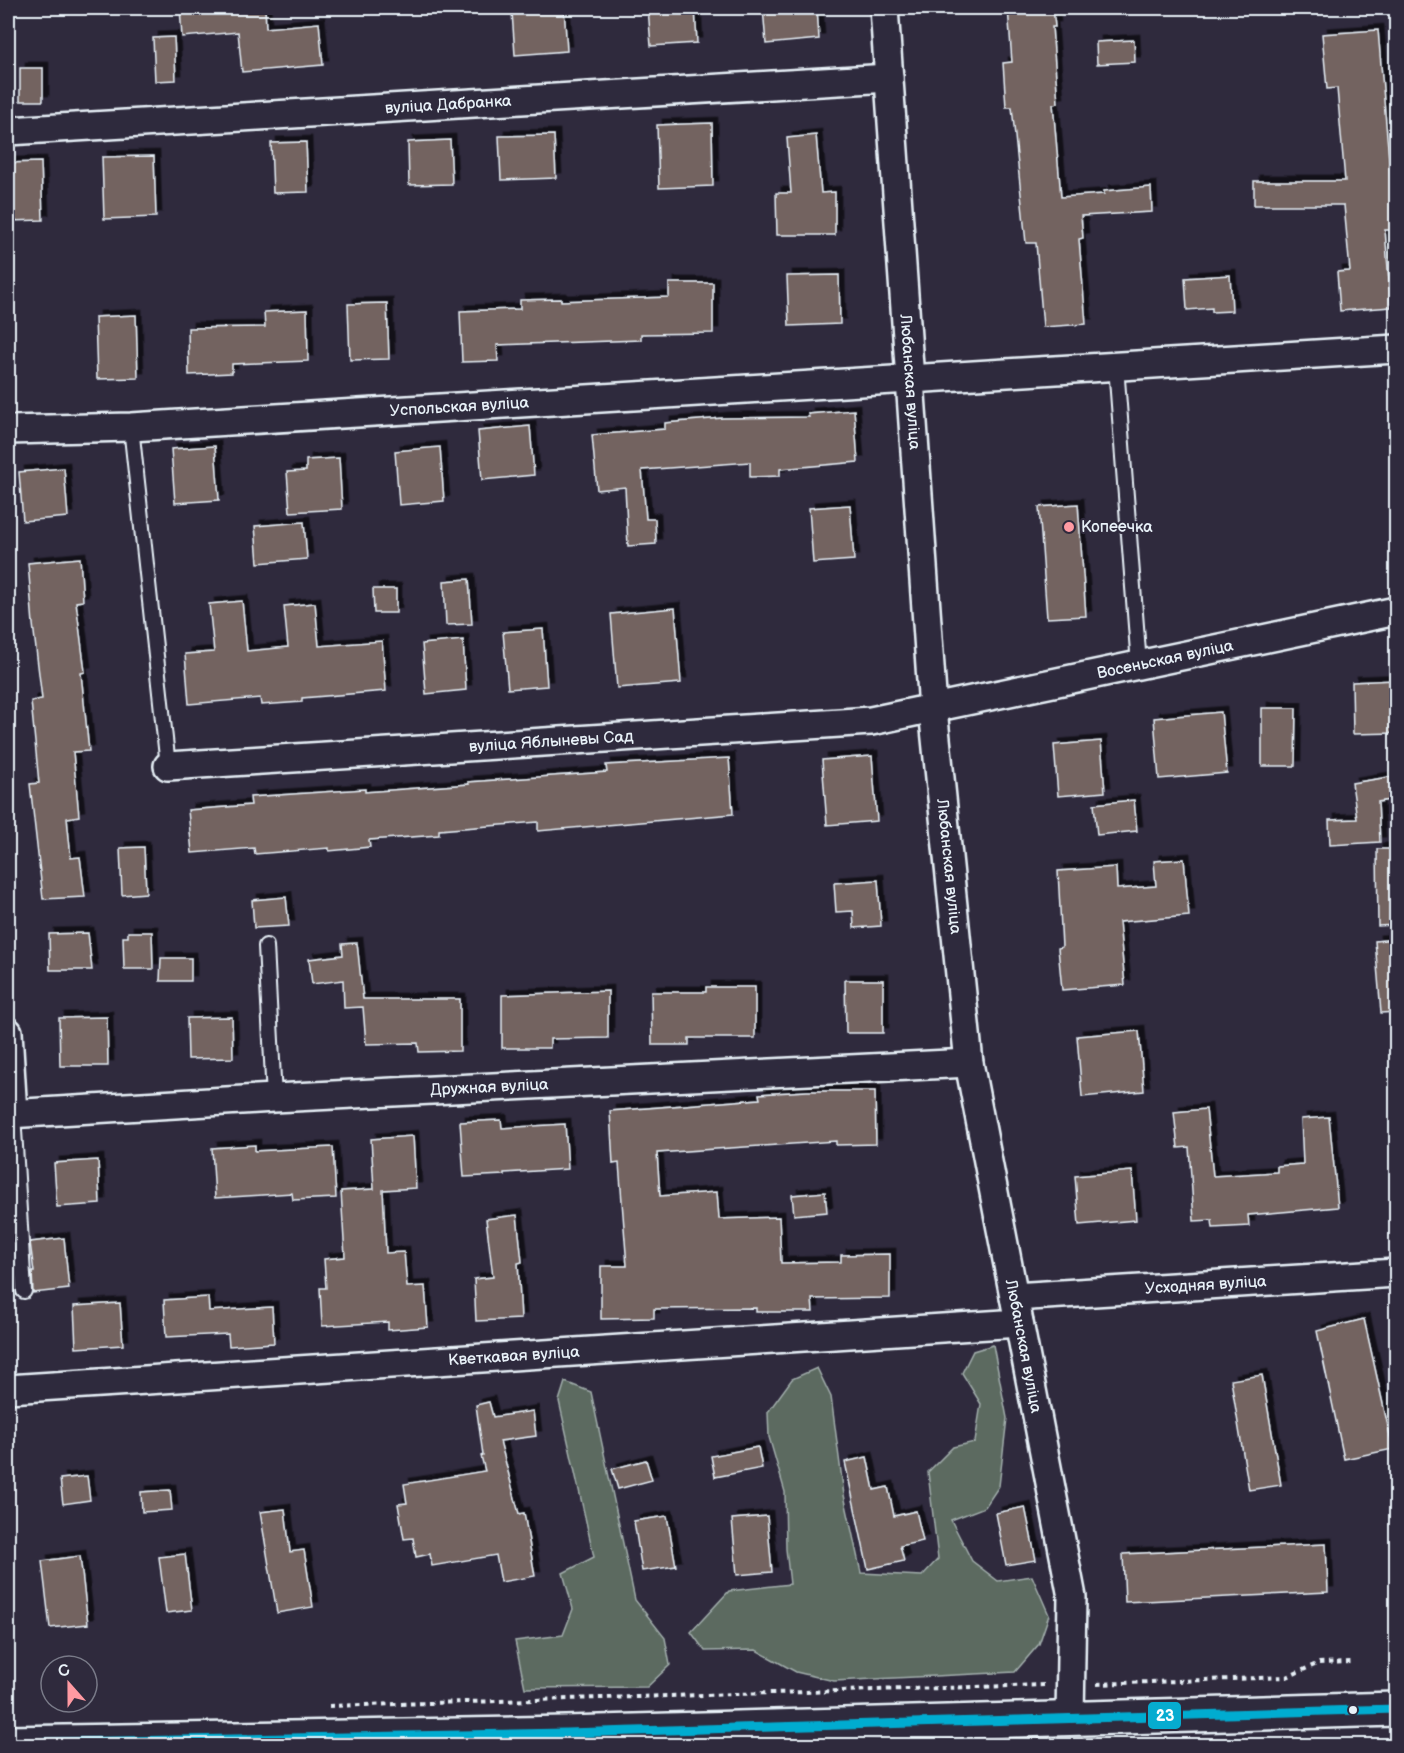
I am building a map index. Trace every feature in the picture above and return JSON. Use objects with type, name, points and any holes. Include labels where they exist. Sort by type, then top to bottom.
[{"type":"main road","points":[[8,1743],[566,1739],[1070,1717],[1396,1709]]},
{"type":"street","name":"Любанская вуліца","points":[[884,8],[933,709],[969,1063],[1072,1597],[1070,1717]]},
{"type":"street","name":"вуліца Дабранка","points":[[8,131],[890,78]]},
{"type":"street","name":"Успольская вуліца","points":[[8,430],[131,427],[1396,349]]},
{"type":"street","name":"Восеньская вуліца","points":[[933,709],[1396,611]]},
{"type":"street","name":"вуліца Яблыневы Сад","points":[[168,766],[871,721],[933,709]]},
{"type":"street","points":[[8,1032],[10,1114]]},
{"type":"street","name":"Дружная вуліца","points":[[10,1114],[274,1098],[969,1063]]},
{"type":"street","name":"Усходняя вуліца","points":[[1014,1297],[1396,1273]]},
{"type":"street","name":"Кветкавая вуліца","points":[[8,1389],[1019,1323]]},
{"type":"lane","points":[[1116,366],[1139,665]]},
{"type":"lane","points":[[131,427],[168,766]]},
{"type":"lane","points":[[266,946],[274,1098]]},
{"type":"lane","points":[[10,1114],[24,1291]]},
{"type":"path","points":[[327,1706],[1287,1677],[1319,1663],[1352,1662]]},
{"type":"green space","points":[[993,1345],[1007,1418],[999,1486],[985,1507],[951,1520],[972,1561],[998,1581],[1032,1576],[1049,1615],[1039,1644],[1015,1672],[834,1681],[796,1672],[756,1650],[705,1651],[691,1632],[729,1591],[790,1584],[786,1549],[785,1492],[769,1437],[768,1412],[792,1379],[817,1368],[831,1397],[844,1495],[861,1573],[922,1576],[938,1559],[928,1472],[953,1447],[975,1442],[981,1404],[962,1373],[973,1351]]},
{"type":"green space","points":[[565,1382],[591,1392],[635,1600],[665,1638],[670,1665],[647,1687],[525,1688],[515,1641],[563,1635],[573,1609],[563,1573],[594,1557],[559,1401]]},
{"type":"building","points":[[180,8],[265,8],[266,28],[319,23],[323,65],[242,72],[238,32],[182,37]]},
{"type":"building","points":[[564,8],[567,51],[515,55],[512,12]]},
{"type":"building","points":[[648,8],[695,8],[697,43],[651,46]]},
{"type":"building","points":[[763,8],[817,8],[819,39],[766,44]]},
{"type":"building","points":[[1008,8],[1053,8],[1055,27],[1052,27],[1058,103],[1053,104],[1061,197],[1151,187],[1152,212],[1081,216],[1083,238],[1079,239],[1086,324],[1043,327],[1036,243],[1026,243],[1012,107],[1006,107],[1003,63],[1012,62]]},
{"type":"building","points":[[1378,30],[1395,230],[1385,230],[1391,307],[1340,311],[1337,272],[1350,271],[1344,205],[1254,205],[1254,181],[1345,181],[1337,88],[1327,89],[1322,34]]},
{"type":"building","points":[[174,37],[176,80],[155,81],[153,38]]},
{"type":"building","points":[[1134,40],[1135,62],[1097,64],[1096,42]]},
{"type":"building","points":[[20,68],[43,68],[43,101],[20,101]]},
{"type":"building","points":[[712,123],[713,186],[659,188],[657,125]]},
{"type":"building","points":[[554,135],[556,178],[501,180],[499,136]]},
{"type":"building","points":[[816,135],[821,193],[835,192],[835,235],[777,235],[776,193],[791,193],[787,138]]},
{"type":"building","points":[[450,140],[452,184],[409,185],[408,142]]},
{"type":"building","points":[[306,142],[308,192],[273,193],[271,143]]},
{"type":"building","points":[[154,156],[156,217],[104,219],[102,157]]},
{"type":"building","points":[[41,162],[43,220],[8,221],[8,163]]},
{"type":"building","points":[[839,275],[840,324],[789,326],[787,276]]},
{"type":"building","points":[[1230,275],[1232,311],[1212,312],[1212,308],[1187,310],[1185,278]]},
{"type":"building","points":[[669,283],[713,283],[713,333],[641,334],[641,340],[497,345],[498,361],[462,362],[460,311],[520,309],[520,300],[561,299],[561,301],[669,297]]},
{"type":"building","points":[[387,303],[389,359],[350,360],[348,304]]},
{"type":"building","points":[[307,310],[308,361],[232,364],[232,373],[189,375],[188,328],[265,327],[264,312]]},
{"type":"building","points":[[136,315],[138,378],[97,379],[95,317]]},
{"type":"building","points":[[854,410],[858,462],[780,469],[780,476],[750,477],[750,462],[642,470],[646,519],[655,519],[656,544],[628,546],[625,487],[597,490],[592,435],[665,429],[665,423],[723,418],[809,417],[808,414]]},
{"type":"building","points":[[530,426],[534,475],[482,480],[478,431]]},
{"type":"building","points":[[215,446],[219,500],[175,503],[171,449]]},
{"type":"building","points":[[440,447],[444,501],[399,505],[395,451]]},
{"type":"building","points":[[339,458],[342,509],[290,512],[287,472],[306,471],[306,460]]},
{"type":"building","points":[[64,468],[68,517],[23,521],[19,472]]},
{"type":"building","points":[[1078,504],[1086,616],[1047,618],[1039,507]]},
{"type":"building","points":[[850,505],[854,560],[813,563],[809,508]]},
{"type":"building","points":[[304,522],[307,559],[258,563],[255,526]]},
{"type":"building","points":[[80,558],[83,601],[76,602],[85,672],[81,673],[89,751],[73,752],[79,816],[67,818],[71,858],[80,857],[85,897],[43,899],[30,784],[39,783],[31,701],[42,699],[28,563]]},
{"type":"building","points":[[469,579],[472,624],[446,625],[444,581]]},
{"type":"building","points":[[373,589],[396,589],[396,613],[374,613]]},
{"type":"building","points":[[242,601],[247,651],[288,647],[284,606],[315,603],[319,646],[382,641],[386,691],[302,698],[302,702],[261,705],[260,698],[189,704],[185,654],[214,652],[209,604]]},
{"type":"building","points":[[675,608],[681,683],[617,688],[611,614]]},
{"type":"building","points":[[543,629],[547,686],[508,689],[503,632]]},
{"type":"building","points":[[463,640],[466,690],[426,694],[422,644]]},
{"type":"building","points":[[1396,680],[1396,733],[1353,734],[1352,682]]},
{"type":"building","points":[[1262,708],[1296,708],[1295,766],[1262,766]]},
{"type":"building","points":[[1221,712],[1227,773],[1159,779],[1154,718]]},
{"type":"building","points":[[1101,741],[1105,792],[1058,796],[1054,745]]},
{"type":"building","points":[[872,756],[877,821],[827,825],[822,760]]},
{"type":"building","points":[[729,758],[733,814],[538,831],[538,822],[439,830],[439,835],[369,840],[370,847],[329,851],[329,848],[255,854],[254,848],[192,853],[188,810],[251,805],[250,797],[365,789],[365,792],[469,784],[468,782],[607,772],[606,765]]},
{"type":"building","points":[[1396,776],[1396,799],[1378,802],[1380,842],[1330,845],[1329,820],[1357,819],[1352,783]]},
{"type":"building","points":[[1134,800],[1137,831],[1097,835],[1094,804]]},
{"type":"building","points":[[144,847],[146,893],[122,895],[120,848]]},
{"type":"building","points":[[1377,849],[1396,849],[1396,925],[1378,926]]},
{"type":"building","points":[[1184,859],[1189,916],[1119,922],[1125,985],[1062,990],[1058,948],[1062,947],[1058,871],[1116,867],[1117,889],[1156,886],[1154,861]]},
{"type":"building","points":[[878,880],[881,926],[854,928],[853,911],[836,912],[834,883]]},
{"type":"building","points":[[286,897],[289,926],[254,928],[252,900]]},
{"type":"building","points":[[128,932],[152,932],[153,969],[124,969],[123,937],[128,937]]},
{"type":"building","points":[[88,933],[92,970],[50,970],[49,934]]},
{"type":"building","points":[[1396,939],[1396,1012],[1381,1013],[1375,941]]},
{"type":"building","points":[[357,943],[363,999],[460,999],[460,1051],[419,1052],[418,1043],[366,1044],[363,1007],[344,1008],[343,980],[312,984],[309,959],[343,955],[342,944]]},
{"type":"building","points":[[161,958],[191,958],[191,981],[160,981]]},
{"type":"building","points":[[845,980],[883,980],[883,1033],[846,1033]]},
{"type":"building","points":[[706,987],[755,987],[755,1038],[689,1038],[689,1045],[652,1045],[651,992],[706,992]]},
{"type":"building","points":[[608,991],[608,1038],[550,1039],[550,1048],[502,1048],[502,995]]},
{"type":"building","points":[[107,1017],[108,1066],[60,1066],[59,1018]]},
{"type":"building","points":[[232,1017],[233,1058],[188,1059],[187,1018]]},
{"type":"building","points":[[1139,1031],[1144,1091],[1082,1097],[1077,1036]]},
{"type":"building","points":[[875,1091],[876,1144],[836,1145],[836,1141],[657,1153],[660,1196],[717,1192],[719,1219],[779,1217],[781,1263],[841,1262],[841,1255],[890,1254],[890,1298],[812,1299],[813,1312],[756,1312],[756,1308],[654,1309],[654,1318],[601,1319],[601,1266],[627,1266],[619,1163],[613,1164],[610,1111],[760,1099],[759,1094]]},
{"type":"building","points":[[1206,1109],[1213,1176],[1277,1172],[1277,1166],[1303,1164],[1301,1119],[1329,1117],[1338,1207],[1248,1215],[1249,1226],[1213,1228],[1212,1220],[1194,1221],[1189,1147],[1178,1148],[1174,1112]]},
{"type":"building","points":[[501,1120],[502,1128],[565,1124],[568,1169],[464,1177],[460,1122]]},
{"type":"building","points":[[413,1136],[416,1188],[383,1190],[386,1253],[404,1252],[407,1287],[425,1286],[428,1327],[388,1330],[388,1322],[322,1326],[320,1288],[326,1288],[324,1259],[345,1257],[341,1191],[374,1189],[371,1139]]},
{"type":"building","points":[[255,1145],[255,1151],[333,1147],[336,1198],[293,1200],[292,1193],[215,1198],[212,1148]]},
{"type":"building","points":[[98,1160],[100,1204],[57,1207],[54,1163]]},
{"type":"building","points":[[1132,1171],[1136,1220],[1079,1225],[1075,1176]]},
{"type":"building","points":[[825,1192],[827,1212],[794,1215],[792,1195]]},
{"type":"building","points":[[517,1215],[522,1262],[518,1263],[521,1319],[476,1321],[474,1279],[493,1277],[486,1219]]},
{"type":"building","points":[[64,1238],[69,1289],[33,1293],[32,1272],[34,1272],[30,1242]]},
{"type":"building","points":[[8,1273],[14,1273],[16,1295],[8,1296]]},
{"type":"building","points":[[208,1297],[209,1311],[272,1307],[274,1343],[229,1346],[228,1334],[166,1337],[164,1300]]},
{"type":"building","points":[[120,1303],[123,1345],[76,1348],[74,1306]]},
{"type":"building","points":[[1364,1319],[1393,1449],[1344,1459],[1317,1331]]},
{"type":"building","points":[[1262,1375],[1281,1485],[1249,1490],[1231,1380]]},
{"type":"building","points":[[489,1402],[493,1417],[533,1411],[536,1436],[500,1441],[519,1514],[524,1513],[535,1576],[501,1582],[496,1555],[432,1566],[430,1554],[416,1557],[413,1538],[404,1539],[398,1504],[407,1503],[404,1484],[485,1471],[481,1456],[483,1455],[476,1405]]},
{"type":"building","points":[[758,1447],[762,1468],[715,1477],[711,1456]]},
{"type":"building","points":[[867,1457],[874,1490],[888,1487],[894,1516],[916,1511],[923,1541],[900,1546],[904,1561],[868,1569],[845,1462]]},
{"type":"building","points":[[646,1460],[652,1480],[618,1489],[612,1469]]},
{"type":"building","points":[[87,1476],[90,1500],[63,1504],[60,1479]]},
{"type":"building","points":[[170,1490],[172,1510],[142,1512],[141,1492]]},
{"type":"building","points":[[1025,1507],[1036,1560],[1006,1565],[996,1513]]},
{"type":"building","points":[[285,1509],[290,1552],[304,1550],[313,1607],[277,1613],[260,1512]]},
{"type":"building","points":[[667,1516],[676,1566],[642,1571],[634,1521]]},
{"type":"building","points":[[767,1516],[772,1572],[737,1575],[732,1519]]},
{"type":"building","points":[[1326,1544],[1328,1592],[1125,1602],[1123,1554]]},
{"type":"building","points":[[185,1554],[192,1610],[166,1613],[159,1557]]},
{"type":"building","points":[[80,1556],[88,1624],[50,1628],[42,1561]]},
{"type":"transit line","name":"23","points":[[8,1743],[566,1733],[1396,1709]]},
{"type":"place","name":"Копеечка","points":[[1069,527]]}]
